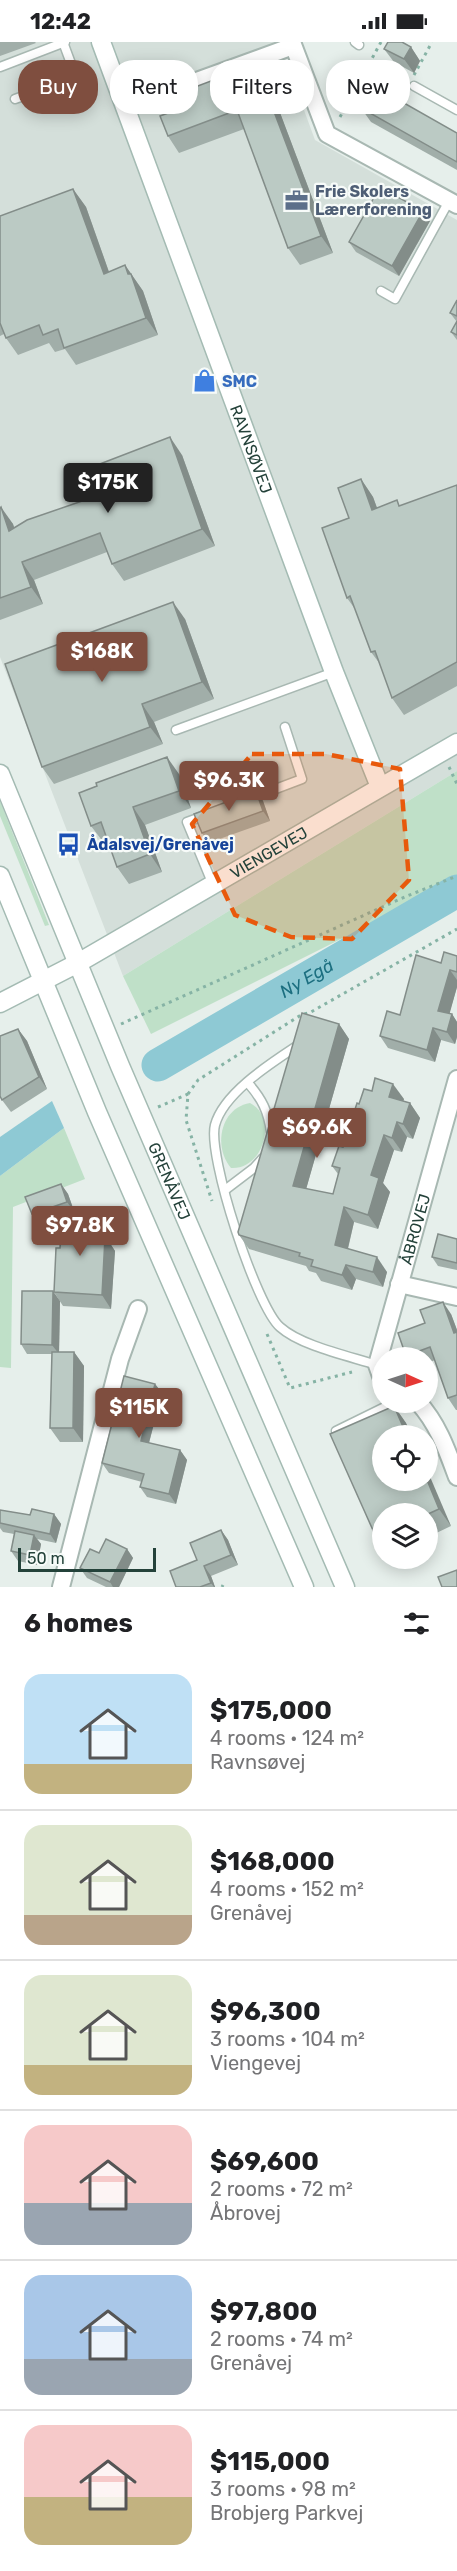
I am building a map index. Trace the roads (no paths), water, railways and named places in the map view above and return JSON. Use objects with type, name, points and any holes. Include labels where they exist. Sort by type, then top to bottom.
[{"type":"main road","name":"RAVNSØVEJ","points":[[101,42],[110,66]]},
{"type":"main road","name":"RAVNSØVEJ","points":[[128,114],[334,672],[380,787]]},
{"type":"main road","name":"VIENGEVEJ","points":[[0,1003],[78,963],[457,743]]},
{"type":"main road","name":"GRENÅVEJ","points":[[0,774],[120,1066],[345,1587]]},
{"type":"main road","points":[[0,876],[97,1112],[304,1587]]},
{"type":"street","points":[[198,80],[293,44],[327,134],[453,203]]},
{"type":"street","name":"ÅBROVEJ","points":[[386,1347],[399,1284],[457,1079]]},
{"type":"street","points":[[399,1284],[457,1297]]},
{"type":"street","points":[[61,1587],[120,1359],[138,1309]]},
{"type":"street","points":[[427,1413],[441,1436],[457,1477]]},
{"type":"lane","points":[[0,67],[64,42],[76,77],[15,99]]},
{"type":"lane","points":[[414,86],[457,110]]},
{"type":"lane","points":[[381,291],[395,299],[453,203]]},
{"type":"lane","points":[[176,730],[334,672]]},
{"type":"lane","points":[[239,802],[302,779],[285,727]]},
{"type":"lane","points":[[213,886],[187,822],[218,810]]},
{"type":"lane","points":[[300,1044],[237,1092],[221,1112],[215,1126],[215,1152],[242,1250],[271,1317],[279,1326],[372,1370]]},
{"type":"lane","points":[[225,1190],[255,1168],[269,1148],[272,1134],[269,1113],[260,1096],[248,1083]]},
{"type":"lane","points":[[336,1431],[373,1413]]},
{"type":"water","points":[[52,1101],[64,1128],[0,1176],[0,1137]]},
{"type":"waterway","name":"Ny Egå","points":[[158,1065],[457,891]]},
{"type":"place","name":"Frie Skolers Lærerforening","points":[[297,200]]},
{"type":"place","name":"SMC","points":[[204,381]]},
{"type":"place","name":"Ådalsvej/Grenåvej","points":[[69,844]]}]
